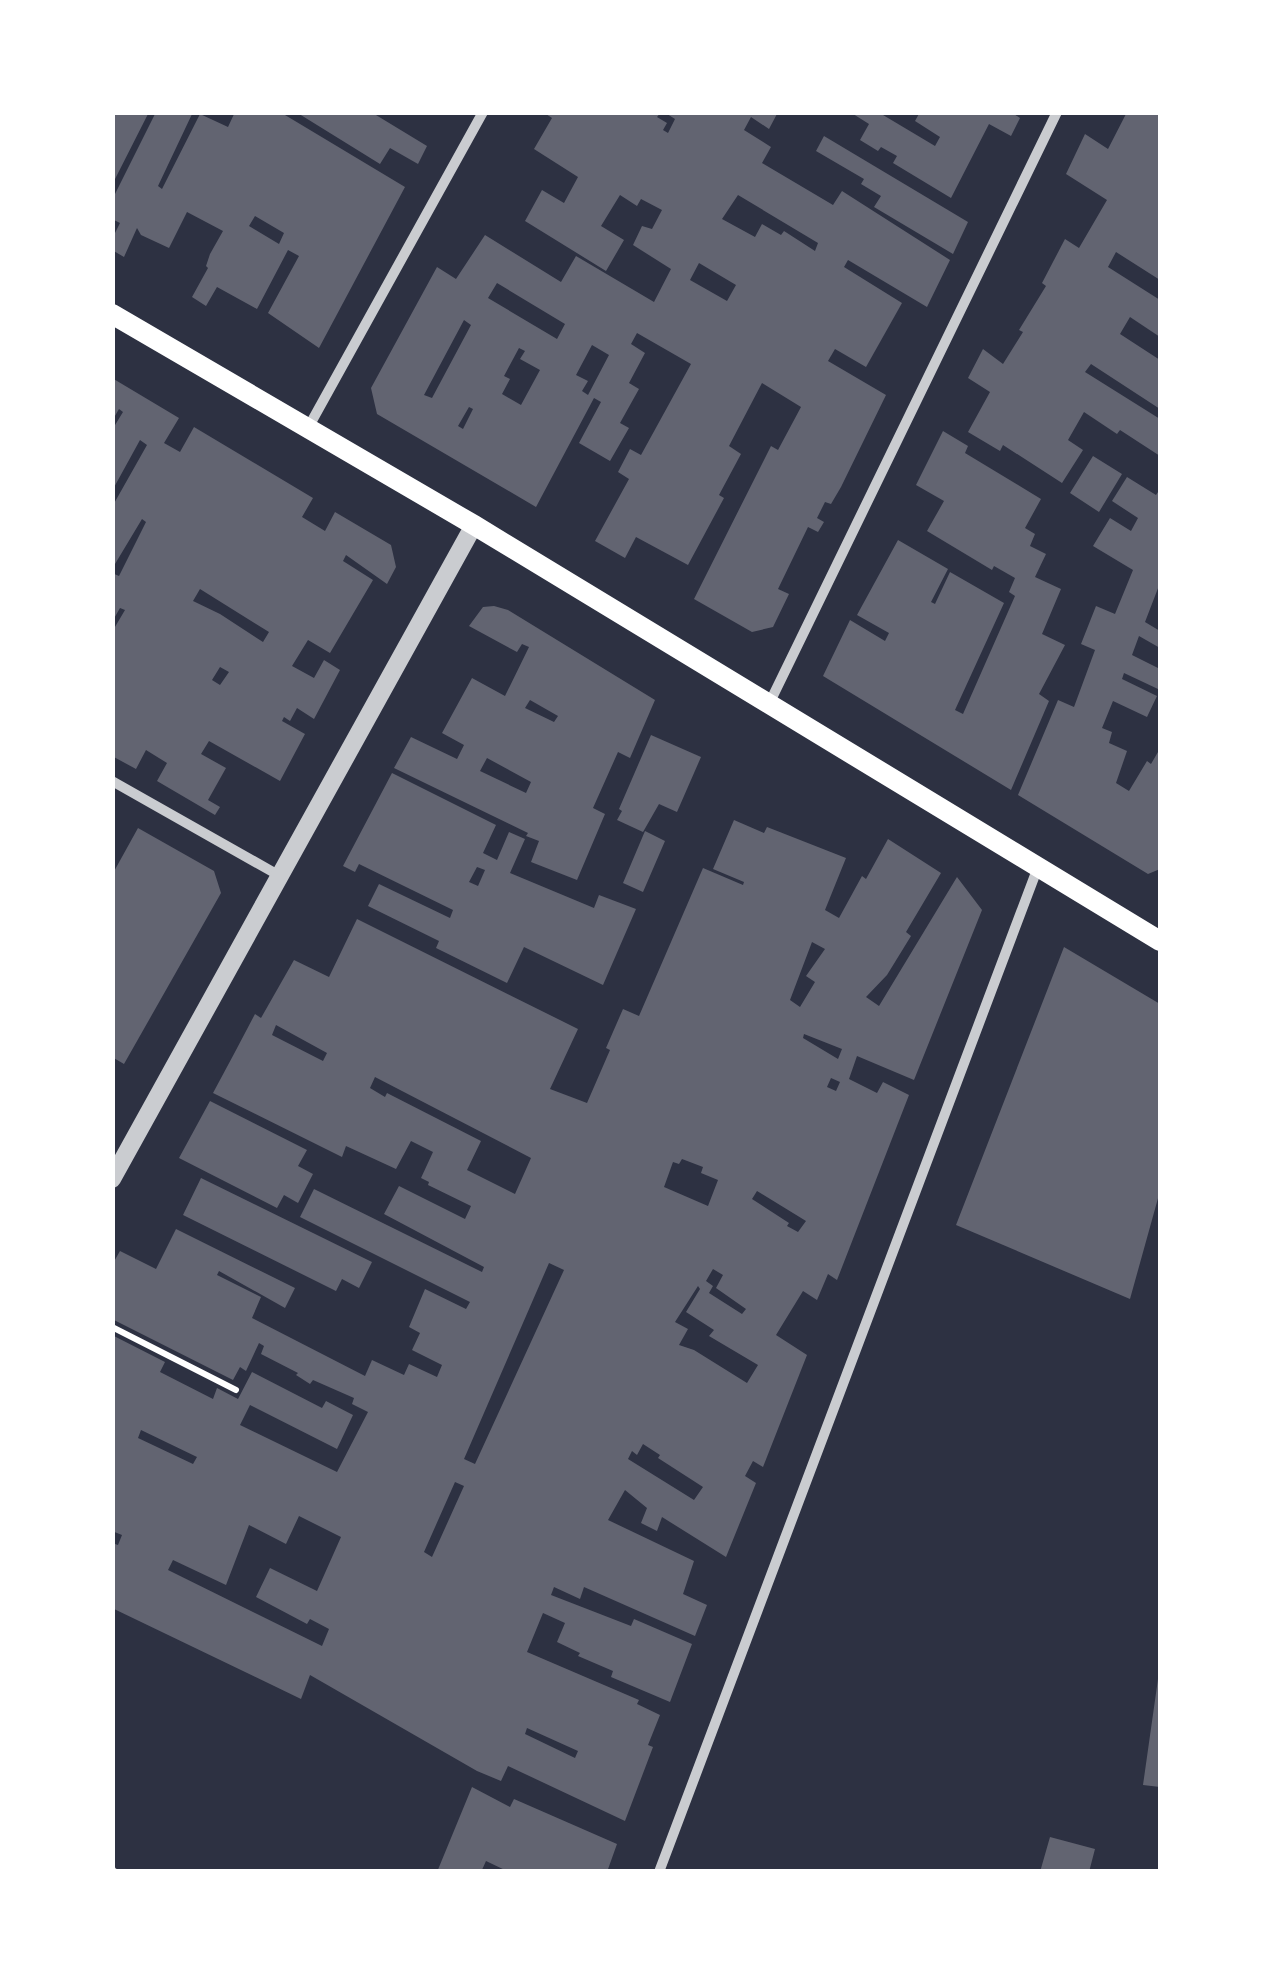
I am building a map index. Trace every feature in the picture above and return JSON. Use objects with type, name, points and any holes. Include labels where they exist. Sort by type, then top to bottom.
[{"type":"main road","points":[[112,314],[474,525],[1160,941]]},
{"type":"street","points":[[308,428],[483,112]]},
{"type":"street","points":[[769,704],[1057,112]]},
{"type":"street","points":[[112,1179],[474,525]]},
{"type":"street","points":[[112,782],[280,876]]},
{"type":"street","points":[[660,1872],[1038,866]]},
{"type":"path","points":[[112,1327],[236,1390]]},
{"type":"building","points":[[112,112],[149,112],[112,185]]},
{"type":"building","points":[[156,112],[193,112],[158,186],[162,189],[200,114],[228,127],[235,112],[280,112],[405,187],[319,348],[268,313],[299,256],[288,250],[257,309],[217,287],[206,306],[192,297],[223,231],[187,212],[169,248],[141,235],[137,228],[124,257],[112,250],[112,239],[120,223],[112,219],[112,200]],"holes":[[[255,216],[284,233],[279,244],[249,226]]]},
{"type":"building","points":[[296,112],[371,112],[427,146],[418,164],[390,148],[380,164]]},
{"type":"building","points":[[543,112],[661,112],[657,117],[667,123],[663,130],[668,133],[675,119],[664,112],[778,112],[769,129],[751,117],[744,130],[771,147],[762,163],[833,205],[842,191],[950,260],[927,307],[848,260],[844,267],[902,303],[866,367],[835,349],[828,361],[886,395],[841,487],[831,504],[825,502],[817,518],[824,522],[818,532],[808,527],[778,589],[789,594],[773,627],[752,632],[694,599],[771,446],[778,450],[801,407],[762,383],[729,446],[741,454],[719,495],[724,498],[688,565],[636,537],[625,558],[595,541],[629,479],[618,472],[630,449],[641,455],[691,364],[637,333],[631,344],[645,353],[629,383],[639,389],[620,423],[629,428],[610,461],[579,443],[601,402],[594,398],[536,507],[377,414],[371,388],[437,267],[456,279],[485,235],[561,282],[576,256],[654,302],[671,269],[633,245],[642,226],[652,229],[662,210],[641,199],[637,206],[620,195],[601,226],[624,240],[606,271],[525,221],[542,190],[564,203],[578,177],[534,149],[552,118]],"holes":[[[738,195],[818,243],[815,251],[784,231],[781,235],[762,224],[755,237],[722,219]],[[699,263],[736,285],[727,301],[690,280]],[[497,283],[565,324],[557,339],[488,298]],[[464,320],[471,325],[432,398],[424,395]],[[592,345],[609,355],[588,395],[582,391],[588,381],[576,375]],[[519,348],[525,351],[520,359],[540,370],[521,405],[502,394],[510,379],[504,376]],[[469,407],[473,409],[463,429],[458,426]]]},
{"type":"building","points":[[850,112],[878,112],[935,146],[940,137],[915,121],[920,112],[1011,112],[1020,118],[1011,136],[989,124],[951,198],[893,163],[897,156],[860,140],[869,124]]},
{"type":"building","points":[[1127,112],[1160,112],[1160,280],[1116,252],[1108,267],[1160,300],[1160,337],[1130,317],[1120,334],[1160,360],[1160,409],[1091,364],[1085,372],[1160,419],[1160,456],[1084,412],[1068,440],[1083,450],[1062,483],[1003,445],[1000,451],[968,432],[990,392],[968,378],[983,349],[1003,364],[1046,286],[1042,283],[1065,239],[1079,248],[1107,200],[1066,174],[1085,134],[1108,149]]},
{"type":"building","points":[[824,136],[968,222],[953,254],[874,207],[881,196],[861,184],[864,179],[816,151]]},
{"type":"building","points":[[112,378],[179,418],[164,443],[180,452],[194,427],[313,498],[302,517],[325,531],[335,512],[391,545],[396,567],[387,584],[346,555],[343,561],[373,580],[330,653],[308,640],[292,666],[314,678],[324,660],[340,670],[314,719],[297,708],[290,721],[284,717],[282,721],[305,734],[280,781],[209,741],[201,754],[226,768],[208,800],[220,807],[215,815],[157,781],[167,763],[146,750],[136,769],[112,756],[112,632],[125,610],[120,608],[112,622],[112,573],[119,576],[146,522],[142,519],[112,569],[112,507],[147,445],[140,440],[112,491],[112,430],[123,412],[119,409],[112,421]],"holes":[[[200,589],[269,632],[263,642],[193,601]],[[220,667],[229,672],[220,685],[212,680]]]},
{"type":"building","points":[[943,431],[968,446],[965,453],[1041,499],[1025,528],[1035,534],[1030,546],[1046,554],[1035,577],[1061,589],[1042,634],[1065,645],[1039,694],[1049,701],[1011,790],[823,676],[850,620],[885,641],[889,633],[857,615],[898,540],[948,569],[931,602],[935,604],[950,572],[1004,603],[955,710],[963,714],[1015,596],[1009,592],[1015,578],[994,566],[992,570],[927,531],[944,501],[916,485]]},
{"type":"building","points":[[1093,456],[1122,474],[1099,512],[1070,493]]},
{"type":"building","points":[[1127,477],[1156,495],[1160,489],[1160,583],[1145,622],[1160,631],[1160,648],[1139,636],[1132,655],[1160,669],[1160,683],[1158,689],[1124,673],[1122,679],[1157,696],[1147,717],[1113,701],[1102,728],[1112,732],[1109,743],[1127,751],[1116,783],[1129,791],[1147,761],[1151,764],[1160,754],[1160,869],[1148,874],[1018,795],[1058,700],[1074,707],[1095,650],[1081,644],[1096,606],[1115,614],[1133,570],[1093,546],[1110,518],[1131,531],[1138,518],[1112,501]]},
{"type":"building","points":[[483,607],[508,610],[655,700],[630,758],[618,752],[593,808],[605,814],[577,880],[531,862],[539,841],[526,836],[528,833],[394,768],[411,737],[457,759],[464,745],[442,733],[472,678],[505,696],[529,647],[522,644],[517,652],[469,626]],"holes":[[[530,700],[558,716],[554,722],[525,708]],[[487,758],[531,782],[526,793],[480,771]]]},
{"type":"building","points":[[651,735],[701,757],[677,812],[659,804],[643,832],[617,820]]},
{"type":"building","points":[[392,773],[496,825],[483,853],[497,860],[509,832],[525,839],[510,873],[594,908],[599,895],[636,909],[603,985],[524,947],[507,983],[436,948],[439,941],[368,906],[379,884],[450,918],[453,910],[359,864],[355,872],[343,866]],"holes":[[[477,867],[485,870],[478,886],[469,882]]]},
{"type":"building","points":[[734,820],[764,833],[767,827],[846,858],[825,910],[839,918],[888,839],[941,873],[906,932],[911,936],[887,975],[866,997],[879,1006],[957,877],[982,910],[914,1080],[857,1056],[849,1079],[877,1093],[883,1082],[909,1095],[837,1280],[828,1274],[817,1300],[803,1291],[776,1335],[807,1355],[763,1467],[753,1461],[745,1476],[756,1483],[726,1557],[662,1517],[657,1531],[641,1523],[647,1508],[625,1490],[608,1520],[694,1561],[683,1594],[707,1605],[695,1636],[584,1587],[580,1599],[554,1587],[551,1595],[631,1626],[634,1619],[692,1644],[670,1702],[611,1677],[613,1671],[557,1642],[565,1623],[543,1613],[527,1652],[639,1700],[637,1704],[660,1715],[648,1745],[653,1747],[625,1821],[508,1766],[501,1781],[477,1771],[310,1675],[301,1699],[112,1608],[112,1543],[118,1545],[122,1535],[112,1531],[112,1335],[165,1362],[160,1372],[213,1399],[217,1388],[238,1399],[252,1372],[322,1408],[326,1401],[353,1415],[337,1449],[250,1405],[240,1425],[337,1472],[368,1412],[352,1404],[354,1398],[313,1380],[310,1384],[298,1373],[261,1354],[264,1346],[259,1343],[246,1371],[240,1367],[233,1380],[112,1319],[112,1265],[120,1251],[156,1269],[176,1229],[295,1288],[285,1308],[219,1271],[217,1275],[261,1297],[252,1318],[365,1376],[372,1360],[404,1375],[409,1364],[437,1377],[442,1365],[412,1350],[420,1333],[409,1327],[425,1289],[466,1309],[470,1302],[300,1217],[314,1189],[482,1272],[484,1267],[384,1214],[399,1186],[465,1219],[471,1206],[421,1178],[433,1152],[411,1141],[396,1169],[346,1146],[342,1157],[213,1093],[255,1014],[261,1018],[294,960],[329,977],[357,919],[578,1029],[550,1089],[587,1103],[623,1009],[639,1016],[703,868],[743,885],[744,882],[713,869]],"holes":[[[812,942],[825,949],[806,976],[815,982],[800,1007],[790,1000]],[[276,1025],[327,1053],[323,1061],[272,1035]],[[804,1034],[842,1049],[838,1059],[803,1038]],[[375,1077],[531,1158],[515,1194],[467,1170],[481,1141],[387,1093],[385,1097],[370,1088]],[[831,1078],[840,1082],[836,1091],[827,1087]],[[682,1159],[703,1167],[701,1173],[718,1180],[708,1206],[664,1187],[673,1162],[679,1164]],[[757,1191],[806,1221],[798,1232],[787,1226],[789,1223],[752,1199]],[[549,1263],[564,1270],[475,1464],[464,1459]],[[713,1269],[723,1275],[716,1288],[746,1309],[742,1314],[709,1293],[713,1286],[706,1281]],[[698,1286],[700,1289],[686,1312],[714,1330],[709,1336],[758,1365],[747,1383],[679,1345],[688,1329],[675,1322]],[[141,1430],[197,1457],[193,1464],[138,1438]],[[643,1444],[703,1487],[694,1500],[628,1459],[632,1451],[637,1455]],[[455,1482],[464,1486],[432,1557],[424,1552]],[[299,1516],[341,1537],[317,1591],[270,1568],[256,1597],[307,1624],[310,1619],[329,1629],[322,1646],[168,1570],[173,1560],[226,1585],[249,1525],[286,1544]],[[527,1728],[578,1751],[575,1758],[525,1734]]]},
{"type":"building","points":[[138,828],[214,871],[221,893],[124,1064],[112,1057],[112,875]]},
{"type":"building","points":[[645,831],[665,841],[643,892],[623,883]]},
{"type":"building","points":[[1064,947],[1160,1004],[1160,1191],[1130,1299],[956,1225]]},
{"type":"building","points":[[210,1101],[307,1150],[298,1166],[313,1174],[298,1203],[284,1195],[277,1208],[179,1158]]},
{"type":"building","points":[[201,1178],[372,1262],[359,1288],[342,1279],[336,1291],[183,1215]]},
{"type":"building","points":[[1160,1679],[1160,1787],[1143,1785]]},
{"type":"building","points":[[472,1787],[510,1807],[514,1799],[617,1844],[607,1872],[509,1872],[486,1861],[481,1872],[437,1872]]},
{"type":"building","points":[[1050,1837],[1095,1849],[1089,1872],[1040,1872]]}]
